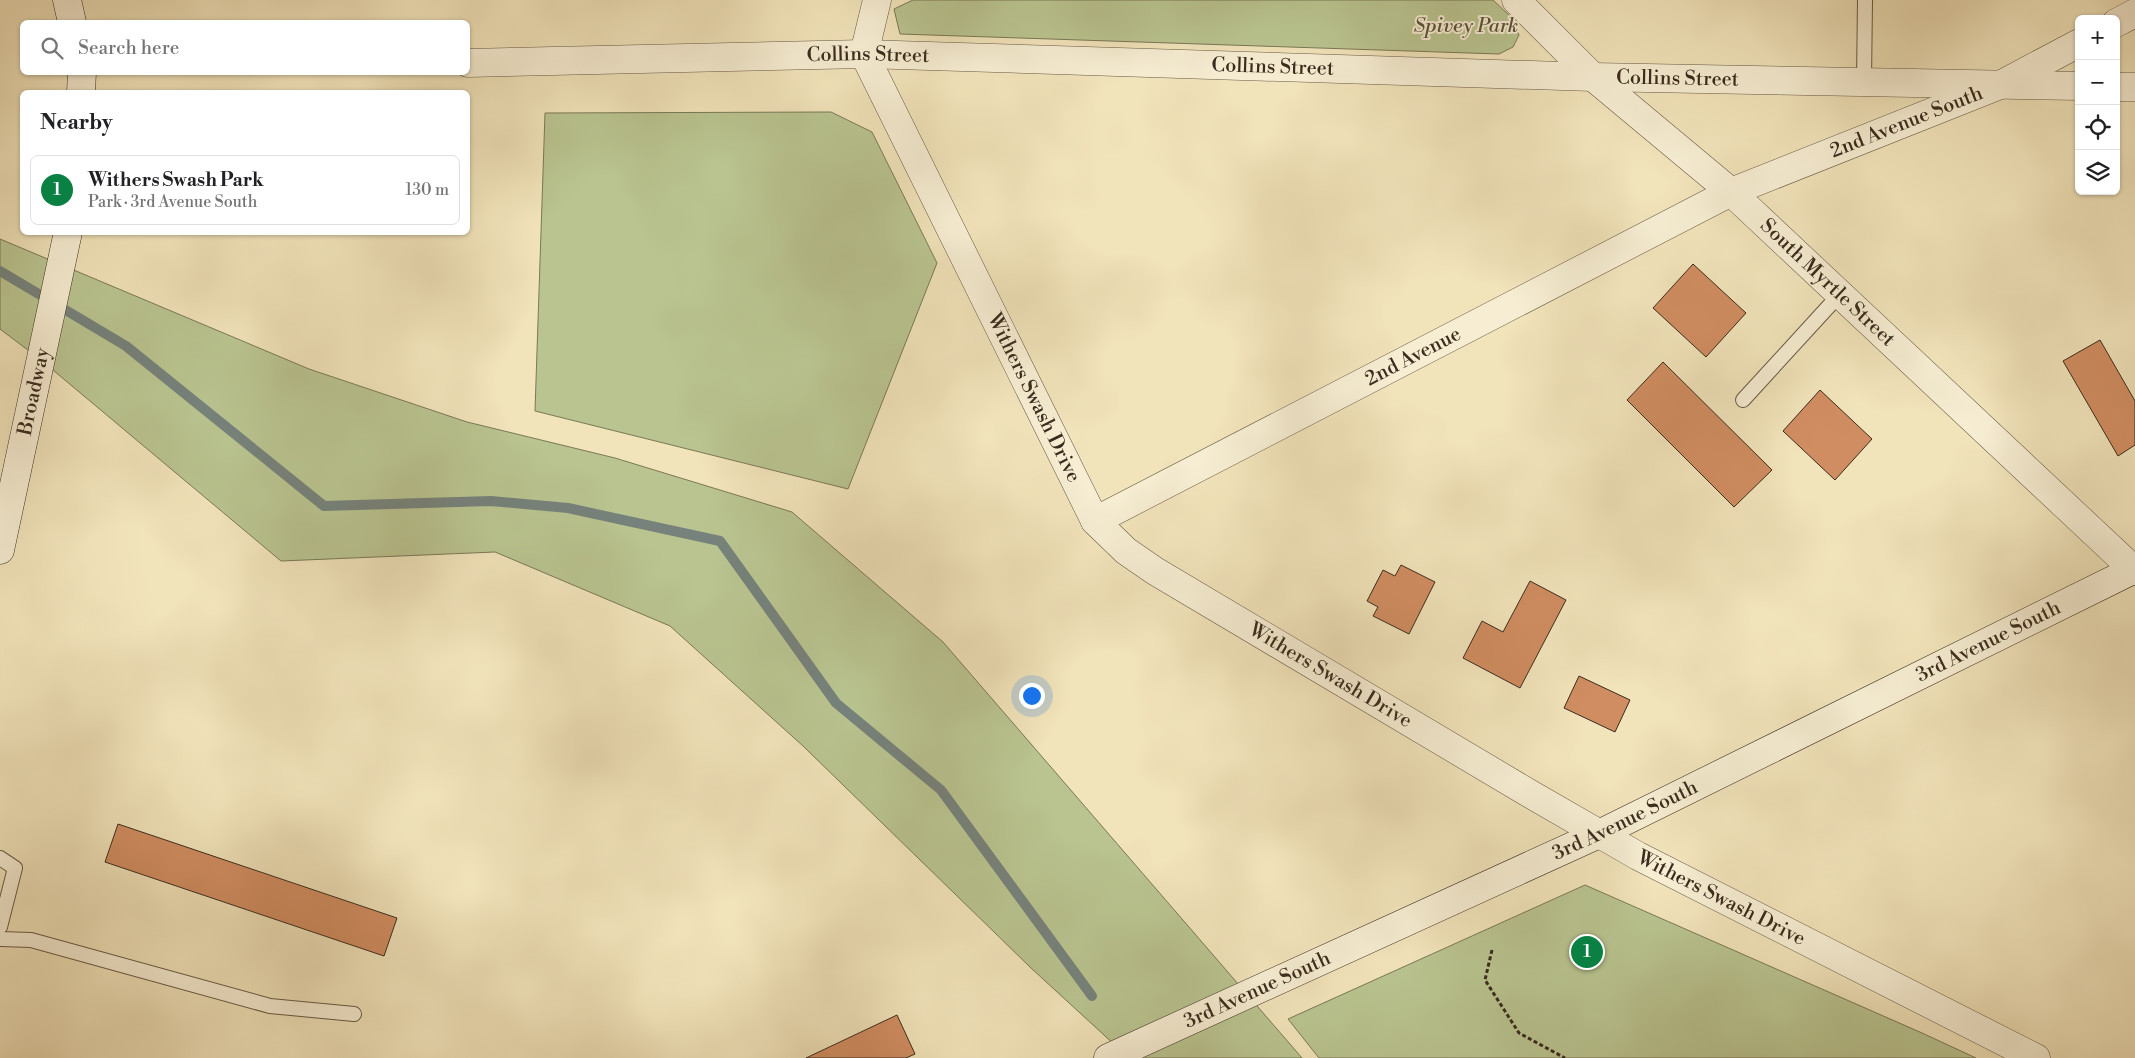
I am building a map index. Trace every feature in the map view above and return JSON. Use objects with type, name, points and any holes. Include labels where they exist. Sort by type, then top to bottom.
[{"type":"street","points":[[68,0],[72,20]]},
{"type":"street","points":[[864,54],[877,0]]},
{"type":"street","name":"South Myrtle Street","points":[[1516,0],[1593,76],[1731,192],[2135,570]]},
{"type":"street","points":[[2120,21],[2135,13]]},
{"type":"street","name":"2nd Avenue South","points":[[1731,192],[2000,85],[2075,45]]},
{"type":"street","name":"Collins Street","points":[[470,63],[864,54],[1593,76],[2075,86]]},
{"type":"street","name":"Withers Swash Drive","points":[[864,54],[1095,521],[1126,551],[1155,571],[1657,866],[2036,1058]]},
{"type":"street","points":[[81,90],[82,75]]},
{"type":"street","points":[[2120,87],[2135,87]]},
{"type":"street","name":"2nd Avenue","points":[[1095,521],[1731,192]]},
{"type":"street","name":"Broadway","points":[[0,550],[67,235]]},
{"type":"street","name":"3rd Avenue South","points":[[1108,1058],[1600,834],[2135,570]]},
{"type":"lane","points":[[1864,82],[1865,0]]},
{"type":"lane","points":[[1743,400],[1840,294]]},
{"type":"lane","points":[[0,858],[15,868],[0,927]]},
{"type":"lane","points":[[0,939],[31,940],[270,1006],[354,1014]]},
{"type":"path","points":[[1492,950],[1485,980],[1519,1033],[1565,1058]]},
{"type":"green space","name":"Spivey Park","points":[[913,0],[1493,0],[1509,15],[1519,35],[1513,47],[1499,54],[900,34],[894,9]]},
{"type":"green space","points":[[831,112],[872,132],[937,263],[848,489],[535,411],[545,113]]},
{"type":"green space","points":[[0,239],[309,369],[467,422],[615,458],[792,512],[943,642],[1302,1058],[1129,1058],[1031,968],[803,746],[670,626],[495,552],[281,561],[41,360],[0,329]]},
{"type":"green space","points":[[1585,885],[1976,1058],[1319,1058],[1288,1019]]},
{"type":"building","points":[[1693,264],[1746,313],[1706,357],[1653,308]]},
{"type":"building","points":[[2100,340],[2135,401],[2135,445],[2118,456],[2063,361]]},
{"type":"building","points":[[1663,362],[1772,470],[1734,507],[1627,400]]},
{"type":"building","points":[[1820,390],[1872,439],[1835,480],[1783,431]]},
{"type":"building","points":[[1401,565],[1435,582],[1409,634],[1373,616],[1378,607],[1367,601],[1383,570],[1395,576]]},
{"type":"building","points":[[1530,581],[1566,600],[1520,688],[1463,658],[1482,621],[1503,632]]},
{"type":"building","points":[[1579,676],[1630,700],[1615,732],[1564,708]]},
{"type":"building","points":[[118,824],[397,918],[384,956],[105,862]]},
{"type":"building","points":[[897,1015],[915,1054],[906,1058],[806,1058]]},
{"type":"waterway","points":[[0,271],[126,346],[324,506],[491,501],[568,508],[720,541],[836,703],[941,790],[1092,996]]},
{"type":"place","name":"Withers Swash Park","points":[[1587,952]]}]
